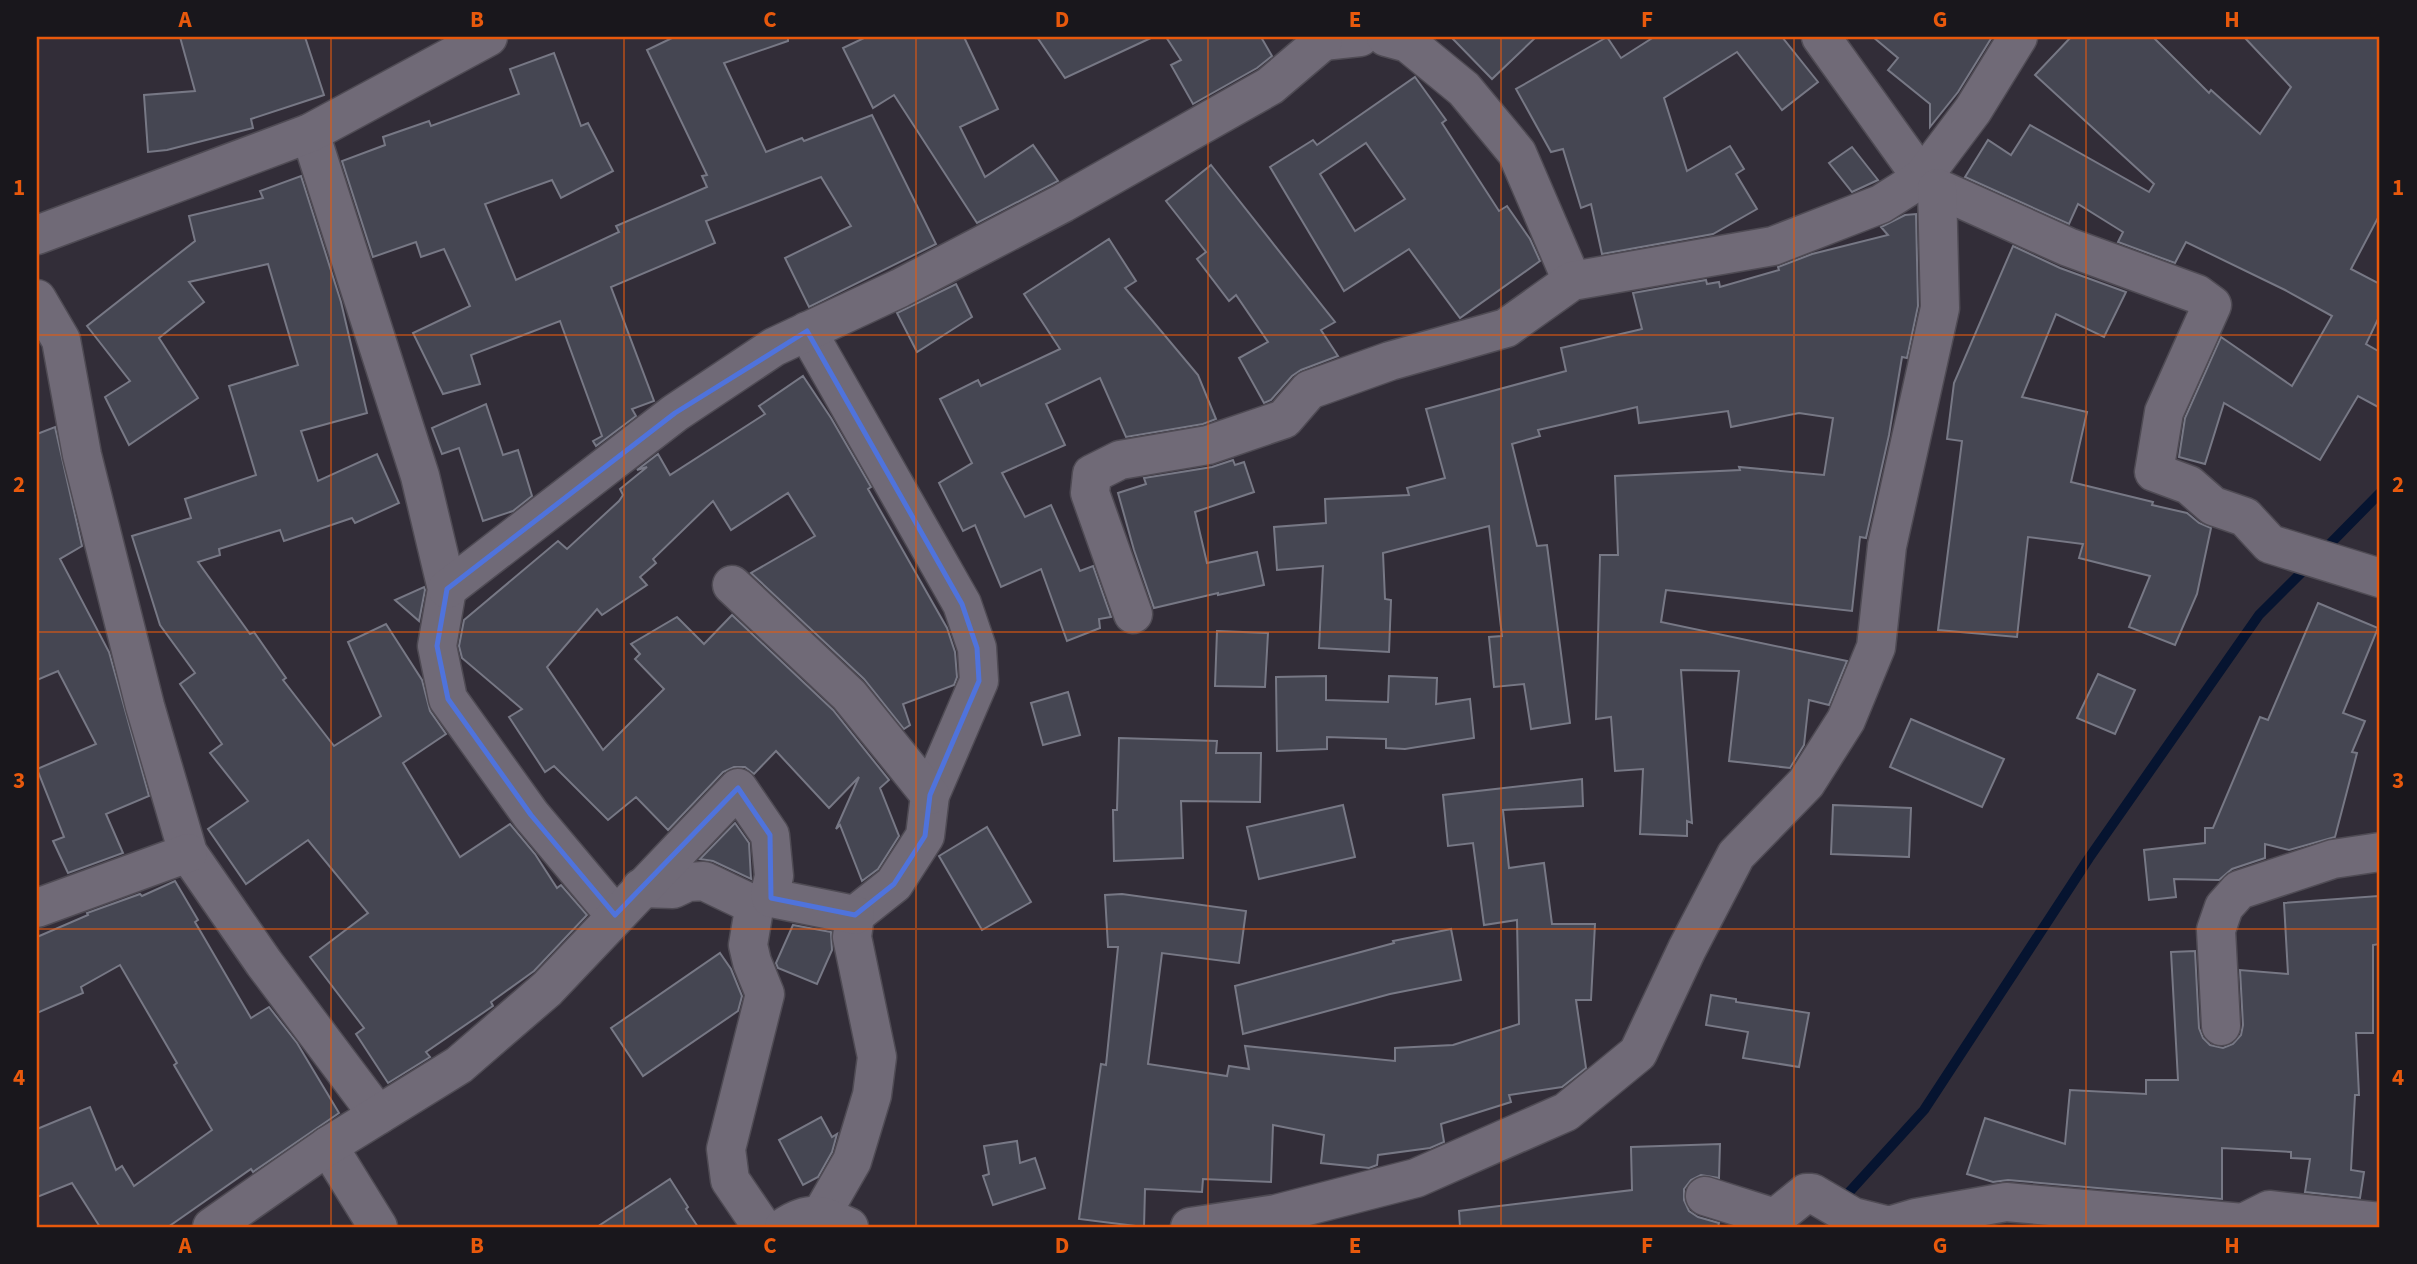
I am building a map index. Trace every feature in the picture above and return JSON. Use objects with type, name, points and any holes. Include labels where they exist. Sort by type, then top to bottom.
[{"type":"street","points":[[37,235],[310,133],[488,37]]},
{"type":"street","points":[[447,589],[675,413],[774,347],[900,288],[1063,203],[1270,86],[1321,39],[1360,37]]},
{"type":"street","points":[[1386,37],[1408,43],[1464,89],[1517,153],[1572,281]]},
{"type":"street","points":[[1821,37],[1930,183],[2068,247],[2197,295],[2212,304],[2164,412],[2154,472],[2189,485],[2213,506],[2245,517],[2270,544],[2380,578]]},
{"type":"street","points":[[1190,1227],[1276,1214],[1416,1178],[1566,1112],[1639,1053],[1687,949],[1736,855],[1805,783],[1846,720],[1875,647],[1887,546],[1940,308],[1930,183],[2018,37]]},
{"type":"street","points":[[310,133],[421,476],[447,589],[437,646],[448,699],[531,815],[615,915]]},
{"type":"street","points":[[1133,614],[1090,493],[1092,474],[1120,460],[1208,445],[1284,419],[1309,390],[1390,361],[1506,328],[1572,281],[1773,246],[1930,183]]},
{"type":"street","points":[[37,299],[61,340],[82,455],[108,563],[188,853],[264,963],[378,1115]]},
{"type":"street","points":[[784,1227],[797,1219],[835,1221],[872,1095],[877,1056],[852,937],[855,915],[894,884],[925,836],[930,795],[979,681],[977,648],[962,604],[807,331]]},
{"type":"street","points":[[732,585],[849,695],[930,795]]},
{"type":"street","points":[[212,1227],[328,1146],[459,1065],[547,989],[738,788],[770,835],[774,876],[771,898],[855,915]]},
{"type":"street","points":[[2221,1026],[2216,930],[2224,907],[2239,890],[2333,859],[2380,852]]},
{"type":"street","points":[[37,908],[188,853]]},
{"type":"street","points":[[641,888],[673,889],[688,882],[704,881],[752,904],[754,909],[748,945],[765,994],[726,1149],[730,1180],[762,1227]]},
{"type":"street","points":[[328,1146],[378,1227]]},
{"type":"street","points":[[1705,1196],[1775,1218],[1806,1193],[1812,1193],[1840,1210],[1889,1226],[1916,1218],[2006,1202],[2242,1225],[2269,1210],[2380,1222]]},
{"type":"highlighted area","points":[[807,331],[962,604],[977,648],[979,681],[930,795],[925,836],[894,884],[855,915],[771,898],[770,835],[738,788],[615,915],[531,815],[448,699],[437,646],[447,589],[675,413]]},
{"type":"building","points":[[180,37],[305,37],[324,95],[251,119],[253,128],[167,150],[148,152],[144,95],[195,91]]},
{"type":"building","points":[[674,37],[788,37],[788,41],[724,63],[766,152],[802,138],[804,141],[872,115],[936,244],[809,307],[785,258],[851,226],[821,177],[706,221],[715,243],[611,287],[654,401],[632,409],[636,416],[596,446],[593,441],[602,436],[560,321],[471,355],[480,384],[443,394],[413,333],[470,306],[444,249],[421,257],[416,242],[373,257],[342,161],[385,145],[383,137],[429,121],[431,126],[519,94],[510,69],[554,53],[581,126],[588,123],[613,171],[561,198],[552,180],[485,204],[516,280],[619,232],[616,226],[707,187],[702,176],[707,175],[647,50]]},
{"type":"building","points":[[866,37],[964,37],[998,109],[960,127],[985,177],[1033,145],[1058,181],[977,223],[894,95],[873,108],[843,48]]},
{"type":"building","points":[[1037,37],[1153,37],[1065,78]]},
{"type":"building","points":[[1166,37],[1261,37],[1272,56],[1257,68],[1193,104],[1171,65],[1181,60]]},
{"type":"building","points":[[1451,37],[1536,37],[1492,79]]},
{"type":"building","points":[[1607,37],[1621,58],[1654,37],[1782,37],[1818,82],[1782,110],[1737,52],[1664,98],[1687,171],[1730,146],[1744,169],[1736,174],[1757,209],[1713,234],[1602,254],[1591,204],[1581,208],[1563,149],[1551,152],[1516,89]]},
{"type":"building","points":[[1873,37],[1992,37],[1958,92],[1930,127],[1930,104],[1888,70],[1898,58]]},
{"type":"building","points":[[2071,37],[2153,37],[2209,93],[2211,90],[2260,134],[2291,87],[2244,37],[2380,37],[2380,214],[2351,269],[2380,284],[2380,315],[2366,344],[2380,352],[2380,408],[2358,396],[2320,460],[2224,403],[2205,464],[2179,457],[2185,418],[2221,337],[2292,386],[2332,316],[2186,242],[2175,263],[2118,242],[2123,232],[2078,204],[2069,224],[1965,177],[1988,140],[2011,155],[2030,125],[2149,192],[2154,184],[2035,75]]},
{"type":"building","points":[[1415,77],[1446,120],[1442,123],[1499,211],[1507,206],[1530,239],[1540,261],[1460,318],[1409,249],[1344,291],[1270,167],[1313,140],[1317,145]],"holes":[[[1366,143],[1405,199],[1355,231],[1320,174]]]},
{"type":"building","points":[[1852,147],[1878,180],[1852,192],[1829,163]]},
{"type":"building","points":[[1211,165],[1335,322],[1321,330],[1338,356],[1301,370],[1292,376],[1271,400],[1264,403],[1239,358],[1268,342],[1236,295],[1229,301],[1197,259],[1206,252],[1166,201]]},
{"type":"building","points":[[301,176],[341,302],[367,413],[301,431],[318,481],[377,454],[399,503],[355,523],[352,518],[284,541],[280,530],[219,549],[220,555],[198,562],[250,634],[254,632],[286,678],[283,680],[334,746],[381,716],[348,642],[386,624],[422,680],[430,711],[446,734],[403,763],[460,857],[510,824],[535,854],[557,888],[561,885],[587,915],[534,971],[491,1002],[493,1006],[426,1052],[430,1057],[388,1083],[356,1034],[364,1028],[310,957],[368,913],[308,840],[246,884],[208,829],[248,801],[210,753],[222,744],[180,684],[195,673],[160,625],[132,536],[191,518],[185,499],[256,475],[229,386],[298,365],[268,264],[189,282],[204,302],[159,338],[198,398],[129,445],[105,397],[130,381],[87,326],[195,241],[189,216],[263,198],[260,191]]},
{"type":"building","points":[[1916,214],[1918,306],[1907,358],[1902,357],[1889,435],[1866,538],[1860,537],[1852,611],[1666,590],[1661,622],[1847,661],[1829,705],[1809,700],[1804,745],[1790,768],[1729,761],[1739,671],[1681,670],[1692,823],[1687,821],[1687,836],[1640,834],[1643,769],[1615,771],[1611,717],[1596,719],[1600,555],[1618,555],[1615,476],[1740,470],[1739,467],[1824,475],[1833,418],[1799,413],[1731,427],[1728,411],[1639,423],[1637,407],[1538,430],[1540,436],[1512,444],[1537,546],[1547,545],[1570,723],[1531,729],[1524,684],[1494,687],[1489,637],[1502,636],[1489,526],[1383,553],[1385,599],[1391,600],[1389,652],[1319,648],[1323,566],[1277,570],[1274,527],[1326,523],[1325,499],[1409,495],[1407,488],[1445,478],[1426,409],[1566,371],[1561,348],[1642,329],[1633,293],[1706,280],[1707,284],[1719,282],[1720,287],[1779,270],[1778,267],[1812,254],[1888,235],[1881,227],[1905,215]]},
{"type":"building","points":[[1109,239],[1136,281],[1125,288],[1198,375],[1216,419],[1203,424],[1126,437],[1100,378],[1046,404],[1065,445],[1002,473],[1025,517],[1051,505],[1080,571],[1093,566],[1111,617],[1099,619],[1100,628],[1067,641],[1041,569],[1001,587],[975,525],[963,531],[939,483],[972,463],[940,399],[978,380],[981,386],[1060,349],[1024,294]]},
{"type":"building","points":[[2013,246],[2060,268],[2126,292],[2104,337],[2056,314],[2022,397],[2087,412],[2071,482],[2187,513],[2199,523],[2211,528],[2197,594],[2175,645],[2129,627],[2150,576],[2079,558],[2083,544],[2028,537],[2017,637],[1938,630],[1962,441],[1947,439],[1954,383]]},
{"type":"building","points":[[956,284],[972,317],[917,352],[897,313]]},
{"type":"building","points":[[803,376],[871,487],[868,489],[947,628],[955,652],[957,677],[954,685],[903,704],[910,725],[904,729],[864,679],[751,573],[815,536],[788,493],[731,530],[713,501],[653,559],[656,563],[640,577],[647,585],[602,615],[597,609],[547,667],[603,750],[664,689],[635,659],[640,654],[631,644],[677,617],[704,644],[732,615],[833,710],[889,780],[880,788],[899,836],[878,869],[862,881],[840,825],[836,829],[859,777],[829,808],[776,751],[754,774],[745,767],[734,767],[723,772],[668,830],[636,797],[608,820],[554,766],[545,772],[509,717],[522,709],[462,658],[459,646],[464,620],[558,541],[567,549],[619,501],[623,495],[620,489],[647,467],[637,470],[658,454],[670,475],[765,414],[759,406]]},
{"type":"building","points":[[486,404],[503,455],[518,450],[532,496],[513,511],[483,521],[459,448],[442,454],[432,428]]},
{"type":"building","points":[[55,427],[82,546],[60,559],[109,652],[149,796],[106,814],[123,853],[68,873],[53,841],[64,837],[37,769],[96,744],[58,671],[37,680],[37,434]]},
{"type":"building","points":[[1233,460],[1235,465],[1244,462],[1254,492],[1195,512],[1207,563],[1257,552],[1264,585],[1154,608],[1118,493],[1146,484],[1144,478],[1212,467]]},
{"type":"building","points":[[424,587],[425,590],[419,621],[395,600]]},
{"type":"building","points":[[2318,603],[2378,628],[2343,713],[2365,721],[2352,752],[2357,753],[2335,837],[2289,850],[2265,844],[2265,858],[2232,869],[2219,880],[2174,879],[2176,897],[2149,900],[2144,850],[2205,843],[2205,828],[2213,828],[2260,717],[2268,720]]},
{"type":"building","points":[[1217,631],[1268,633],[1265,687],[1215,686]]},
{"type":"building","points":[[2098,674],[2135,690],[2115,734],[2077,718]]},
{"type":"building","points":[[1326,676],[1326,700],[1388,702],[1389,676],[1437,678],[1436,704],[1470,699],[1474,738],[1405,749],[1386,748],[1386,739],[1327,737],[1327,749],[1277,751],[1276,677]]},
{"type":"building","points":[[1068,692],[1080,735],[1043,745],[1031,703]]},
{"type":"building","points":[[1911,719],[2004,759],[1982,807],[1890,767]]},
{"type":"building","points":[[1119,738],[1217,741],[1216,753],[1261,753],[1260,802],[1181,801],[1183,858],[1114,861],[1113,810],[1117,810]]},
{"type":"building","points":[[1582,779],[1583,806],[1503,810],[1509,868],[1544,863],[1552,924],[1595,924],[1591,1000],[1576,1000],[1586,1068],[1562,1087],[1509,1095],[1511,1102],[1441,1124],[1444,1142],[1430,1148],[1378,1155],[1377,1165],[1369,1168],[1321,1163],[1324,1135],[1273,1125],[1271,1182],[1203,1179],[1202,1192],[1145,1189],[1144,1227],[1079,1219],[1101,1064],[1106,1065],[1118,947],[1108,947],[1105,895],[1122,894],[1246,911],[1239,963],[1162,953],[1148,1064],[1227,1076],[1229,1066],[1249,1069],[1245,1046],[1395,1061],[1395,1048],[1453,1045],[1519,1024],[1517,920],[1484,925],[1473,843],[1448,846],[1443,795]]},
{"type":"building","points":[[1343,805],[1355,857],[1259,879],[1247,827]]},
{"type":"building","points":[[1833,805],[1911,808],[1909,857],[1831,854]]},
{"type":"building","points":[[735,823],[749,843],[751,879],[713,861],[700,859]]},
{"type":"building","points":[[987,827],[1031,902],[982,930],[939,856]]},
{"type":"building","points":[[175,881],[198,920],[195,922],[251,1018],[269,1007],[297,1043],[339,1113],[253,1172],[251,1169],[168,1227],[100,1227],[72,1183],[37,1197],[37,1129],[90,1107],[116,1170],[122,1166],[134,1186],[212,1130],[120,965],[81,987],[83,993],[37,1013],[37,937],[88,915],[87,913],[140,894],[142,896]]},
{"type":"building","points":[[2378,896],[2380,944],[2373,945],[2373,1033],[2356,1033],[2359,1095],[2355,1095],[2351,1170],[2364,1172],[2360,1198],[2305,1192],[2310,1159],[2291,1158],[2291,1152],[2222,1148],[2222,1199],[2008,1180],[1993,1182],[1967,1174],[1985,1118],[2065,1144],[2070,1090],[2146,1094],[2146,1080],[2178,1080],[2171,952],[2195,951],[2199,1028],[2210,1045],[2223,1048],[2233,1044],[2241,1035],[2243,1025],[2240,970],[2288,974],[2284,903]]},
{"type":"building","points":[[793,925],[831,932],[832,950],[817,984],[778,968],[776,963]]},
{"type":"building","points":[[1451,929],[1461,980],[1390,994],[1243,1034],[1235,986],[1394,943],[1393,941]]},
{"type":"building","points":[[720,953],[731,969],[742,996],[738,1011],[643,1076],[611,1028]]},
{"type":"building","points":[[1711,995],[1736,999],[1736,1002],[1809,1013],[1799,1067],[1743,1058],[1748,1032],[1706,1025]]},
{"type":"building","points":[[821,1117],[832,1137],[837,1134],[832,1152],[818,1177],[803,1185],[779,1140]]},
{"type":"building","points":[[1017,1141],[1020,1163],[1035,1158],[1045,1188],[993,1205],[983,1176],[989,1174],[984,1146]]},
{"type":"building","points":[[1720,1144],[1719,1178],[1701,1175],[1691,1180],[1684,1189],[1684,1200],[1689,1211],[1698,1217],[1719,1223],[1718,1227],[1460,1227],[1459,1211],[1632,1190],[1631,1147]]},
{"type":"building","points":[[670,1179],[698,1227],[597,1227]]},
{"type":"waterway","points":[[2322,552],[2380,493]]},
{"type":"waterway","points":[[1842,1200],[1924,1110],[2089,858],[2259,615],[2309,565]]}]
